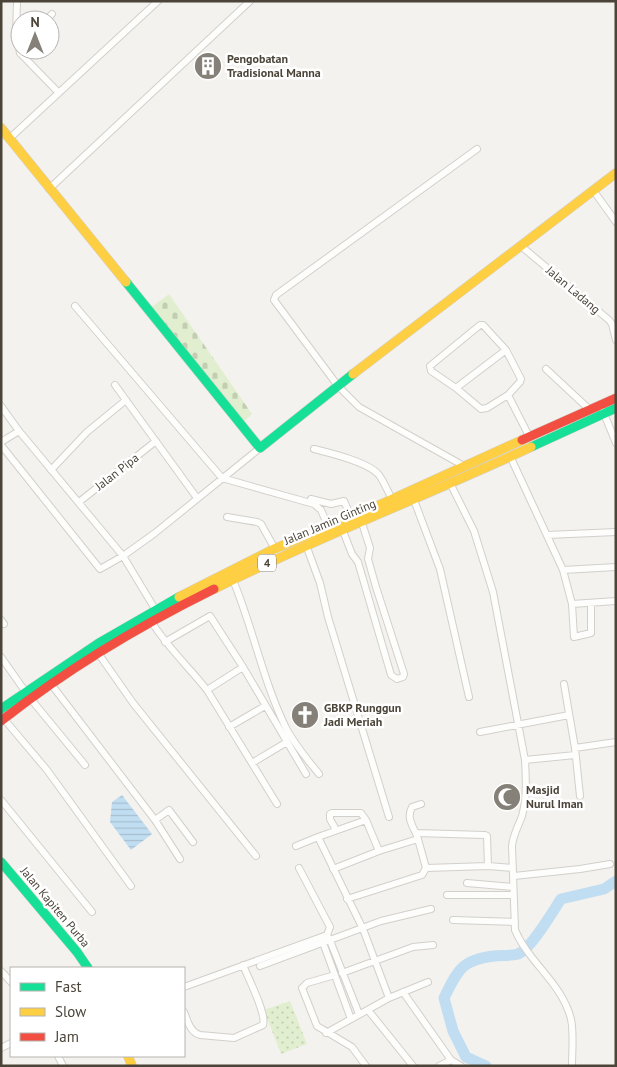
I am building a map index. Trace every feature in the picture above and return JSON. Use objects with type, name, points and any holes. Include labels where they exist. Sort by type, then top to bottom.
[{"type":"main road","points":[[1,128],[260,448],[616,173]]},
{"type":"main road","name":"Jalan Jamin Ginting","points":[[1,709],[51,684],[151,621],[159,610],[233,580],[274,559],[450,484],[615,403]]},
{"type":"main road","name":"Jalan Jamin Ginting","points":[[3,720],[28,694],[74,658],[159,610],[276,549],[392,499],[529,436],[590,410],[602,409]]},
{"type":"main road","name":"Jalan Kapiten Purba","points":[[1,862],[77,952],[87,967]]},
{"type":"street","points":[[10,138],[158,1]]},
{"type":"street","points":[[49,189],[250,1]]},
{"type":"street","points":[[27,60],[58,92]]},
{"type":"street","points":[[464,466],[359,406],[338,386],[274,302],[275,297],[477,149]]},
{"type":"street","points":[[593,190],[616,222]]},
{"type":"street","name":"Jalan Ladang","points":[[521,246],[609,320],[612,324],[616,340]]},
{"type":"street","points":[[75,306],[224,477],[314,504],[321,510],[328,526]]},
{"type":"street","points":[[480,325],[486,327],[506,350],[522,380],[508,395],[483,409],[456,388],[431,372],[430,366],[480,325]]},
{"type":"street","points":[[456,388],[506,350]]},
{"type":"street","points":[[546,369],[590,410]]},
{"type":"street","points":[[115,385],[197,498]]},
{"type":"street","points":[[508,395],[529,436]]},
{"type":"street","points":[[51,470],[87,432],[126,400]]},
{"type":"street","points":[[1,406],[19,431],[123,556],[159,610]]},
{"type":"street","points":[[602,409],[616,443]]},
{"type":"street","points":[[19,431],[1,443],[98,569],[102,569],[123,556],[155,533],[260,448]]},
{"type":"street","name":"Jalan Pipa","points":[[78,502],[156,441]]},
{"type":"street","points":[[314,449],[372,469],[378,475],[392,499]]},
{"type":"street","points":[[510,456],[563,570],[572,604],[574,637],[572,645]]},
{"type":"street","points":[[446,474],[474,531],[493,592],[525,760],[526,781],[522,814],[513,836],[515,930],[520,942],[560,992],[571,1020],[572,1066]]},
{"type":"street","points":[[224,477],[330,504],[344,501],[351,517]]},
{"type":"street","points":[[414,500],[440,570],[470,697]]},
{"type":"street","points":[[227,517],[254,521],[261,524],[276,549]]},
{"type":"street","points":[[343,531],[352,554],[358,562],[391,675],[397,679],[404,676],[368,559],[370,548],[362,523]]},
{"type":"street","points":[[547,535],[616,532]]},
{"type":"street","points":[[306,545],[320,583],[330,625],[389,817]]},
{"type":"street","points":[[358,562],[368,559]]},
{"type":"street","points":[[563,570],[616,567]]},
{"type":"street","points":[[233,580],[245,609],[279,712],[294,742],[319,774]]},
{"type":"street","points":[[366,590],[376,587]]},
{"type":"street","points":[[572,604],[616,601]]},
{"type":"street","points":[[574,637],[591,633],[591,603]]},
{"type":"street","points":[[373,611],[382,608]]},
{"type":"street","points":[[165,642],[210,616],[243,667],[306,774]]},
{"type":"street","points":[[151,621],[176,656],[207,690],[277,804]]},
{"type":"street","points":[[378,634],[390,630]]},
{"type":"street","points":[[385,654],[397,650]]},
{"type":"street","points":[[98,653],[133,703],[256,856]]},
{"type":"street","points":[[1,657],[85,765]]},
{"type":"street","points":[[207,690],[243,667]]},
{"type":"street","points":[[51,684],[155,820],[180,859]]},
{"type":"street","points":[[564,684],[575,748],[580,796]]},
{"type":"street","points":[[229,727],[265,706]]},
{"type":"street","points":[[480,732],[570,715]]},
{"type":"street","points":[[3,720],[47,770],[131,886]]},
{"type":"street","points":[[252,763],[287,742]]},
{"type":"street","points":[[575,748],[616,742]]},
{"type":"street","points":[[525,760],[575,756]]},
{"type":"street","points":[[1,800],[92,912]]},
{"type":"street","points":[[347,899],[422,875],[426,868],[417,836],[409,819],[412,808],[421,804]]},
{"type":"street","points":[[155,820],[169,810],[193,842]]},
{"type":"street","points":[[336,830],[329,816],[332,813],[359,812],[363,814],[379,851]]},
{"type":"street","points":[[296,846],[366,820]]},
{"type":"street","points":[[333,869],[417,836],[485,834],[488,866]]},
{"type":"street","points":[[318,837],[363,929],[389,998]]},
{"type":"street","points":[[514,876],[610,864]]},
{"type":"street","points":[[426,868],[488,866],[513,868]]},
{"type":"street","points":[[299,868],[330,927],[325,939],[350,1019]]},
{"type":"street","points":[[467,883],[513,887]]},
{"type":"street","points":[[447,895],[513,895]]},
{"type":"street","points":[[185,987],[243,965],[363,929],[394,917],[431,909]]},
{"type":"street","points":[[453,920],[515,922]]},
{"type":"street","points":[[260,966],[325,939]]},
{"type":"street","points":[[325,939],[359,1014]]},
{"type":"street","points":[[342,973],[413,947],[433,945]]},
{"type":"street","points":[[185,1015],[191,1030],[200,1035],[234,1038],[263,1025],[264,1021],[261,1010],[243,965]]},
{"type":"street","points":[[1,971],[10,981]]},
{"type":"street","points":[[335,975],[307,983],[302,988],[317,1026],[352,1047],[366,1066]]},
{"type":"street","points":[[326,1033],[389,998],[428,982]]},
{"type":"street","points":[[403,992],[451,1060],[461,1066]]},
{"type":"street","points":[[368,1010],[413,1066]]},
{"type":"street","points":[[439,1066],[451,1060]]},
{"type":"green space","points":[[169,294],[252,414],[243,422],[149,309]]},
{"type":"green space","points":[[290,1001],[307,1044],[281,1054],[264,1010]]},
{"type":"water","points":[[122,795],[152,834],[131,850],[110,822],[112,802]]},
{"type":"waterway","points":[[486,1066],[466,1057],[453,1031],[444,998],[457,973],[474,960],[518,954],[535,938],[561,899],[604,889],[616,881]]},
{"type":"traffic: fast","points":[[126,282],[260,448],[353,374]]},
{"type":"traffic: fast","points":[[531,447],[616,408]]},
{"type":"traffic: fast","points":[[1,709],[99,643],[179,597]]},
{"type":"traffic: fast","points":[[1,862],[77,952],[87,967]]},
{"type":"traffic: slow","points":[[1,128],[126,282]]},
{"type":"traffic: slow","points":[[353,374],[616,173]]},
{"type":"traffic: slow","points":[[179,597],[274,549],[377,506],[522,440]]},
{"type":"traffic: slow","points":[[214,589],[531,447]]},
{"type":"traffic: slow","points":[[128,1057],[132,1066]]},
{"type":"traffic: jam","points":[[522,440],[616,398]]},
{"type":"traffic: jam","points":[[1,721],[104,649],[214,589]]},
{"type":"place","name":"Pengobatan Tradisional Manna","points":[[208,66]]},
{"type":"place","name":"GBKP Runggun Jadi Meriah","points":[[305,715]]},
{"type":"place","name":"Masjid Nurul Iman","points":[[507,797]]}]
